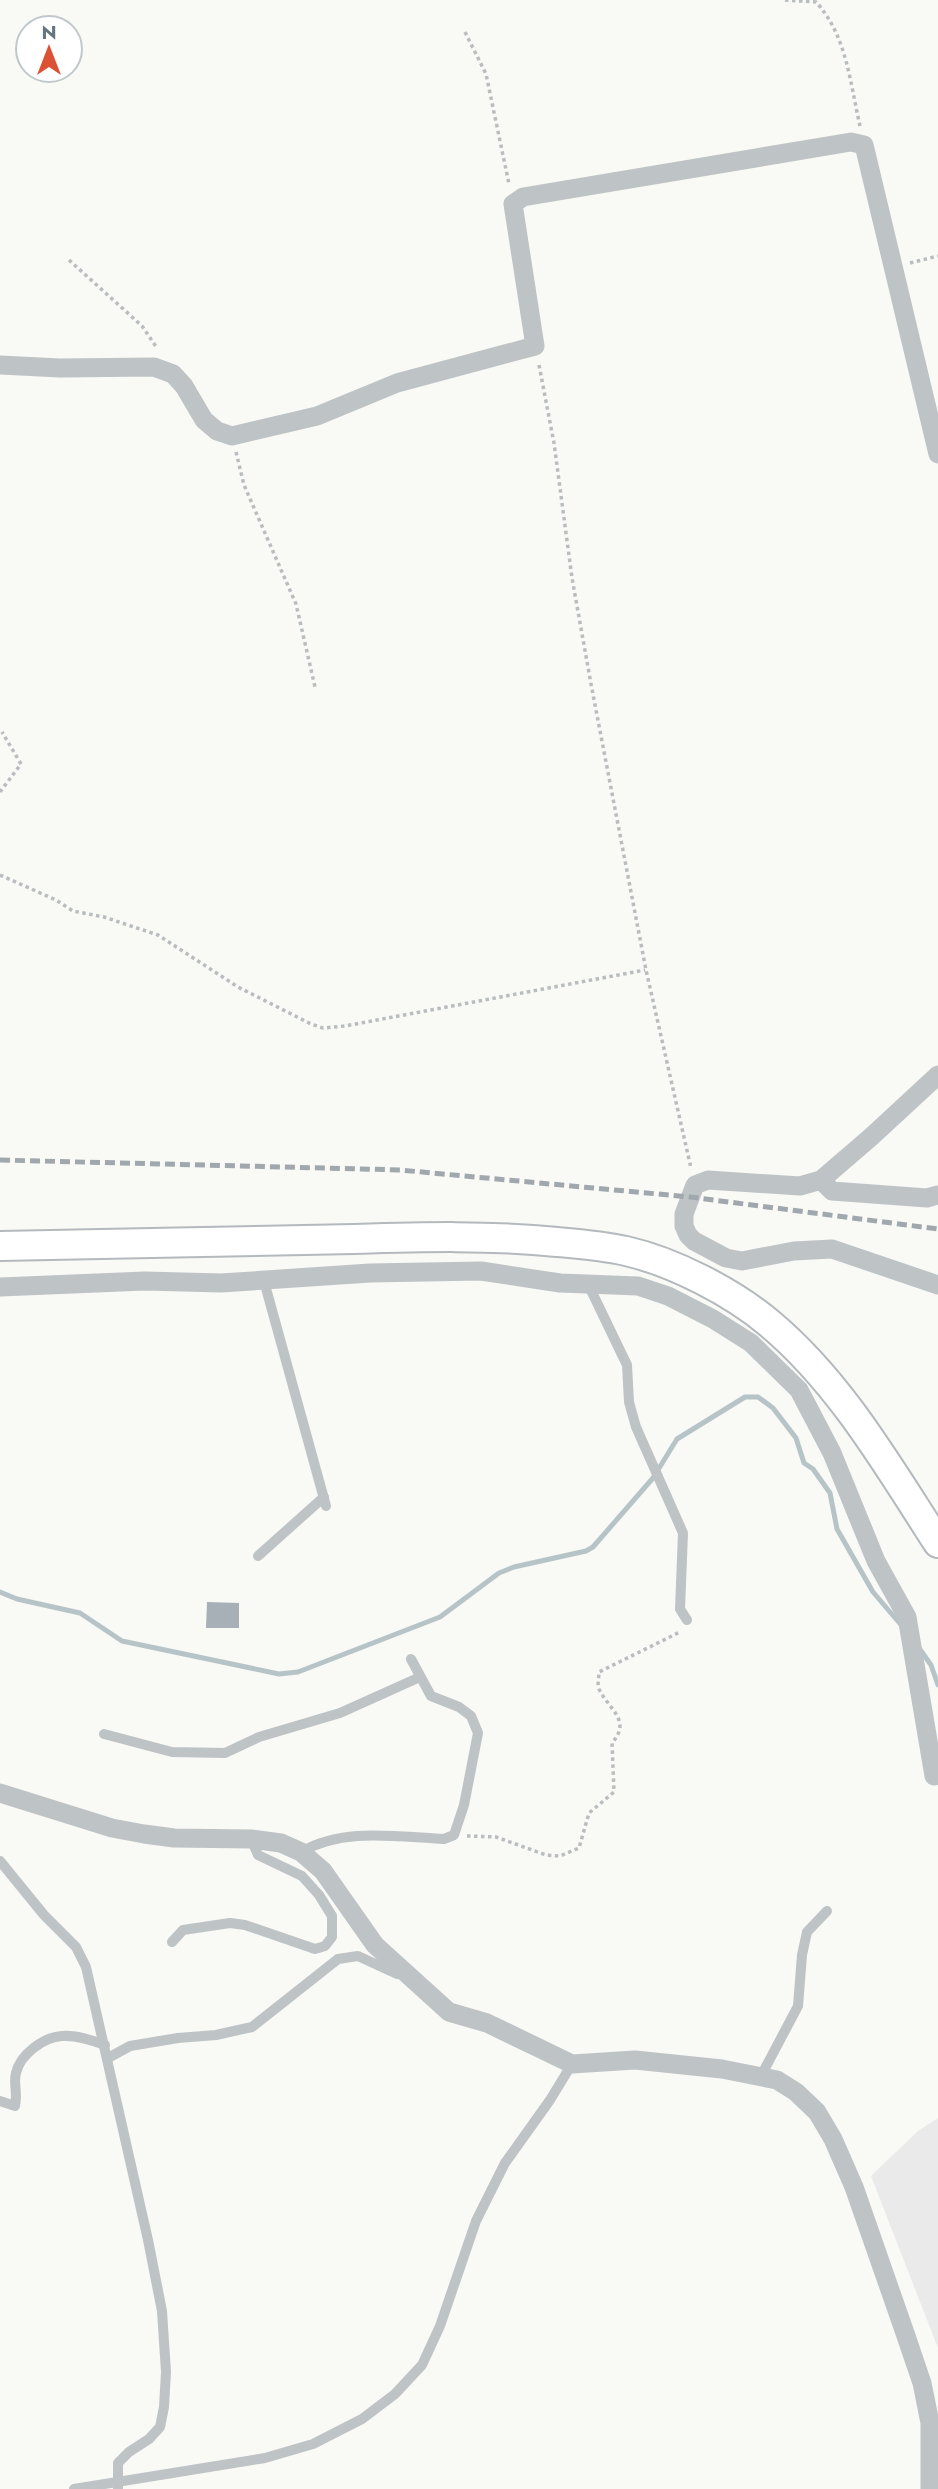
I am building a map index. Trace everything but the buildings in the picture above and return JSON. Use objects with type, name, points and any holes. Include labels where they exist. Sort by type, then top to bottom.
[{"type":"main road","points":[[0,1246],[481,1236],[583,1245],[626,1251],[656,1260],[726,1294],[768,1322],[818,1369],[886,1462],[938,1543]]},
{"type":"street","points":[[0,365],[60,368],[154,367],[173,374],[184,386],[204,420],[217,431],[232,436],[317,416],[397,383],[535,346],[513,204],[523,197],[851,142],[864,145],[938,454]]},
{"type":"street","points":[[938,1075],[821,1180],[800,1186],[708,1180],[695,1185],[684,1214],[684,1226],[694,1241],[726,1258],[742,1261],[794,1251],[832,1249],[938,1285]]},
{"type":"street","points":[[821,1180],[832,1191],[928,1198],[938,1195]]},
{"type":"street","points":[[0,1287],[145,1280],[221,1283],[440,1270],[481,1272],[560,1283],[638,1286],[713,1319],[751,1343],[799,1390],[832,1452],[876,1561],[907,1617],[934,1776]]},
{"type":"street","points":[[0,1793],[112,1828],[174,1838],[251,1839],[281,1843],[301,1852],[323,1871],[375,1945],[449,2012],[487,2023],[572,2064],[635,2060],[722,2069],[777,2080],[796,2092],[817,2112],[833,2139],[854,2188],[922,2383],[930,2423],[930,2489]]},
{"type":"lane","points":[[258,1556],[325,1502],[264,1281]]},
{"type":"lane","points":[[587,1283],[627,1365],[632,1414],[683,1533],[680,1609],[687,1620]]},
{"type":"lane","points":[[301,1852],[313,1845],[346,1837],[374,1834],[444,1839],[454,1835],[464,1805],[478,1733],[471,1716],[459,1707],[431,1696],[411,1659]]},
{"type":"lane","points":[[104,1734],[172,1752],[225,1753],[259,1737],[340,1713],[421,1677]]},
{"type":"lane","points":[[172,1942],[183,1930],[230,1923],[245,1925],[315,1950],[326,1945],[332,1937],[332,1916],[319,1895],[302,1876],[258,1854],[251,1839]]},
{"type":"lane","points":[[0,1861],[44,1915],[76,1947],[86,1967],[162,2311],[166,2372],[160,2427],[118,2463],[117,2485]]},
{"type":"lane","points":[[761,2076],[798,2006],[802,1955],[807,1932],[827,1911]]},
{"type":"lane","points":[[108,2058],[130,2046],[216,2035],[252,2027],[338,1959],[358,1956],[408,1976]]},
{"type":"lane","points":[[0,2101],[15,2106],[18,2094],[14,2077],[19,2064],[33,2048],[60,2036],[88,2039],[105,2045]]},
{"type":"lane","points":[[74,2489],[117,2485],[265,2458],[313,2445],[362,2419],[395,2394],[422,2365],[440,2326],[476,2221],[505,2163],[572,2064]]},
{"type":"path","points":[[785,0],[816,2],[829,16],[840,37],[864,145]]},
{"type":"path","points":[[465,32],[486,74],[513,204]]},
{"type":"path","points":[[894,266],[938,256]]},
{"type":"path","points":[[69,260],[142,326],[158,349],[154,367]]},
{"type":"path","points":[[535,346],[554,443],[577,604],[646,970],[695,1185]]},
{"type":"path","points":[[232,436],[244,485],[296,604],[315,687]]},
{"type":"path","points":[[0,792],[22,764],[2,732]]},
{"type":"path","points":[[0,875],[73,911],[103,916],[158,935],[238,987],[323,1028],[646,970]]},
{"type":"path","points":[[454,1835],[496,1837],[560,1856],[579,1849],[589,1813],[614,1792],[612,1743],[620,1734],[621,1724],[598,1686],[599,1672],[680,1632],[687,1620]]},
{"type":"shaded area","points":[[938,2118],[938,2348],[871,2176],[918,2131]]},
{"type":"waterway","points":[[0,1592],[17,1599],[80,1613],[122,1641],[279,1674],[298,1672],[440,1617],[499,1573],[593,1547],[653,1478],[677,1439],[745,1397],[758,1397],[773,1408],[796,1438],[804,1463],[813,1469],[830,1493],[837,1529],[873,1592],[902,1626]]},
{"type":"waterway","points":[[919,1648],[931,1665],[938,1685]]},
{"type":"railway","points":[[0,1160],[400,1170],[690,1197],[938,1229]]}]
